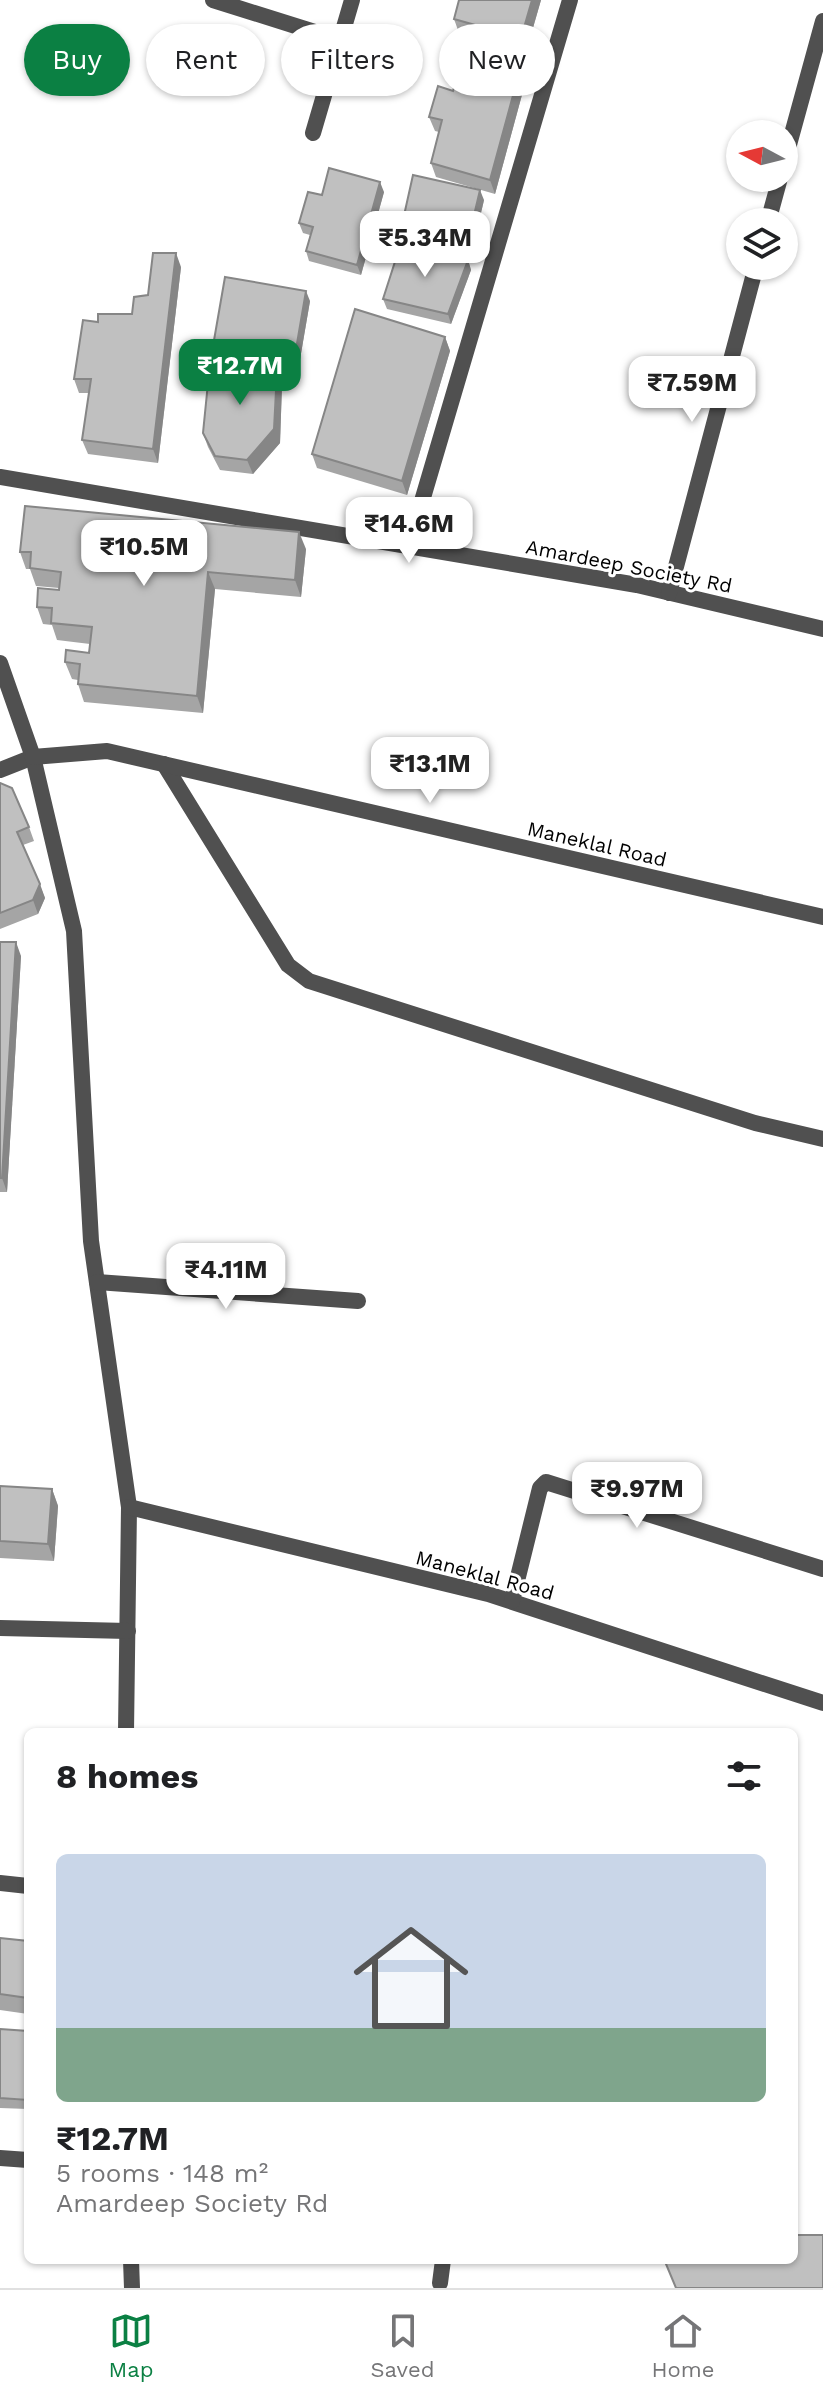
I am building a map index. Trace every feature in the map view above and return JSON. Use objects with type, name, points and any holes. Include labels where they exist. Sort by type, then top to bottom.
[{"type":"street","points":[[213,0],[289,24]]},
{"type":"street","points":[[345,24],[352,0]]},
{"type":"street","points":[[409,545],[570,0]]},
{"type":"street","points":[[796,120],[823,21]]},
{"type":"street","points":[[313,133],[324,96]]},
{"type":"street","points":[[669,593],[752,280]]},
{"type":"street","name":"Amardeep Society Rd","points":[[0,477],[409,545],[669,593],[823,629]]},
{"type":"street","points":[[0,663],[33,757],[74,931],[91,1241],[129,1507],[126,1728]]},
{"type":"street","name":"Maneklal Road","points":[[0,770],[33,757],[107,751],[823,917]]},
{"type":"street","points":[[164,764],[288,965],[309,981],[755,1123],[823,1139]]},
{"type":"street","points":[[97,1282],[358,1301]]},
{"type":"street","points":[[512,1601],[540,1488],[546,1482],[823,1569]]},
{"type":"street","name":"Maneklal Road","points":[[129,1507],[512,1601],[823,1703]]},
{"type":"street","points":[[0,1628],[128,1631]]},
{"type":"street","points":[[0,1883],[24,1886]]},
{"type":"street","points":[[0,2158],[24,2160]]},
{"type":"street","points":[[131,2264],[132,2288]]},
{"type":"street","points":[[440,2283],[442,2264]]},
{"type":"building","points":[[459,0],[532,0],[525,24],[472,24],[454,19]]},
{"type":"building","points":[[438,86],[439,96],[513,96],[490,180],[431,163],[442,120],[429,117]]},
{"type":"building","points":[[329,168],[380,182],[357,265],[306,251],[313,227],[299,223],[308,192],[322,195]]},
{"type":"building","points":[[413,175],[480,190],[467,245],[401,229]]},
{"type":"building","points":[[401,243],[468,260],[448,314],[383,299]]},
{"type":"building","points":[[153,253],[176,253],[153,449],[82,440],[91,379],[74,379],[83,320],[98,322],[98,314],[132,314],[134,297],[148,295]]},
{"type":"building","points":[[225,277],[306,291],[294,361],[213,346]]},
{"type":"building","points":[[355,309],[445,337],[402,481],[312,454]]},
{"type":"building","points":[[226,357],[260,362],[277,371],[274,429],[247,460],[215,456],[203,433],[209,373]]},
{"type":"building","points":[[25,506],[299,532],[295,580],[208,572],[197,696],[78,684],[80,664],[65,662],[66,650],[89,653],[92,627],[51,623],[52,608],[37,607],[38,588],[59,590],[61,572],[30,568],[31,552],[20,552]]},
{"type":"building","points":[[0,783],[12,788],[29,827],[17,832],[40,884],[33,900],[0,913]]},
{"type":"building","points":[[0,942],[16,942],[2,1178],[0,1178]]},
{"type":"building","points":[[0,1486],[52,1489],[48,1544],[0,1541]]},
{"type":"building","points":[[0,1938],[24,1941],[24,1997],[0,1994]]},
{"type":"building","points":[[0,2029],[24,2031],[24,2100],[0,2098]]},
{"type":"building","points":[[798,2235],[823,2235],[823,2288],[676,2288],[666,2264],[798,2264]]}]
